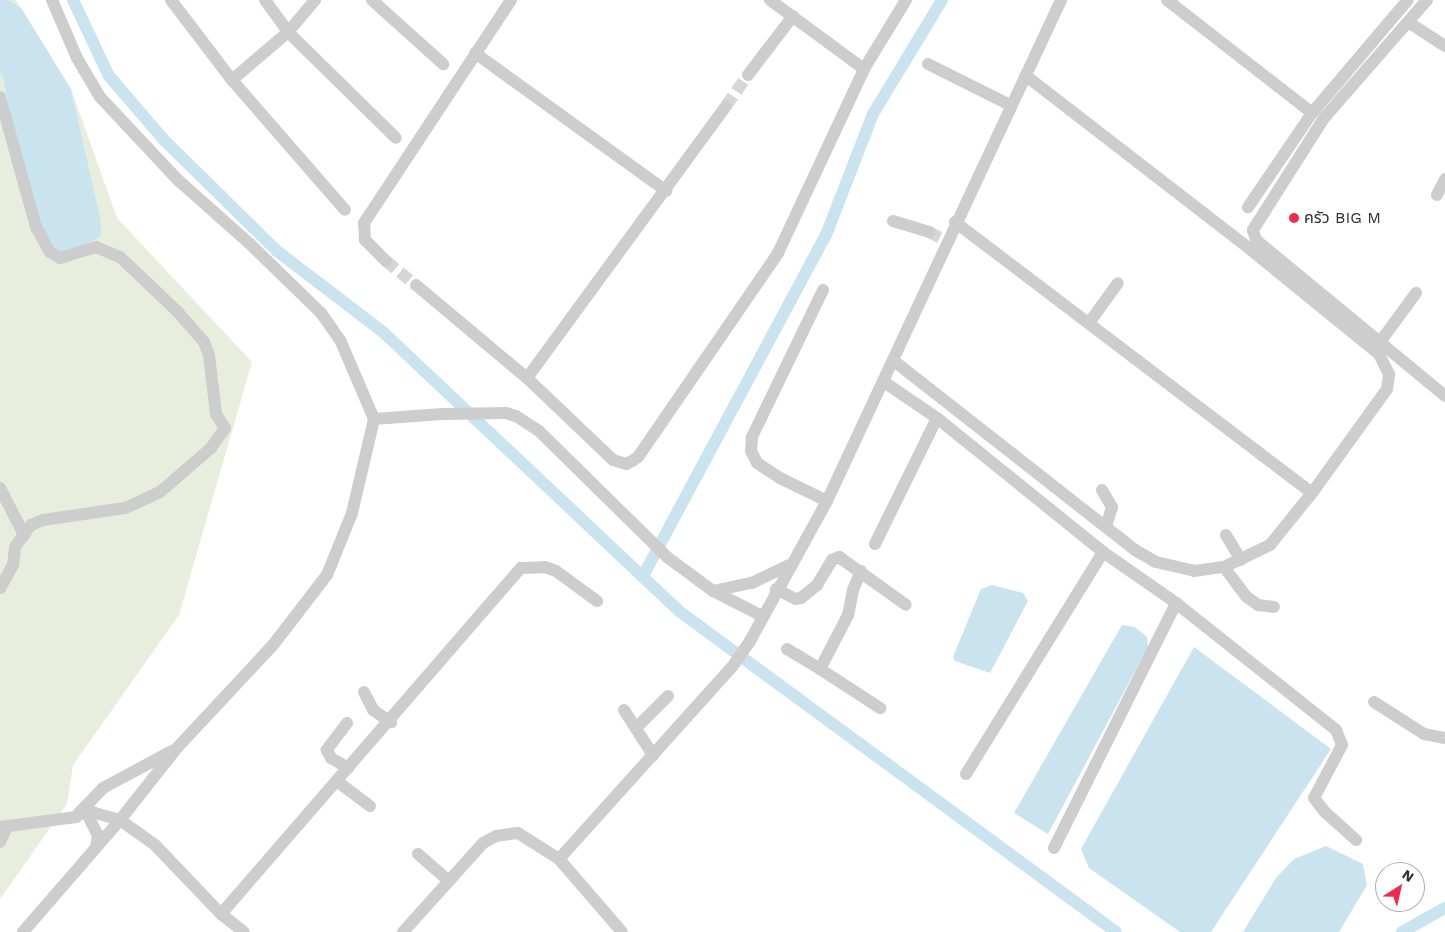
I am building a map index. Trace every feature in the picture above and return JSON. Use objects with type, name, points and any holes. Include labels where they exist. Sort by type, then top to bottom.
[{"type":"street","points":[[23,932],[120,820],[176,748],[273,645],[327,575],[352,513],[374,419],[341,342],[321,313],[250,244],[178,180],[100,97],[77,58],[52,0]]},
{"type":"street","points":[[171,0],[232,80],[345,210]]},
{"type":"street","points":[[265,0],[288,32],[396,138]]},
{"type":"street","points":[[232,80],[288,32],[315,0]]},
{"type":"street","points":[[372,0],[443,64]]},
{"type":"street","points":[[386,261],[365,240],[364,223],[511,0]]},
{"type":"street","points":[[770,0],[864,69]]},
{"type":"street","points":[[416,285],[527,378],[613,460],[626,464],[638,457],[778,253],[864,69],[906,0]]},
{"type":"street","points":[[559,859],[732,667],[750,641],[789,565],[827,501],[894,360],[945,240],[1061,0]]},
{"type":"street","points":[[1167,0],[1312,113]]},
{"type":"street","points":[[1248,207],[1312,113],[1408,0]]},
{"type":"street","points":[[1427,0],[1324,118],[1253,230],[1256,240],[1445,396]]},
{"type":"street","points":[[748,75],[793,16]]},
{"type":"street","points":[[1408,22],[1445,46]]},
{"type":"street","points":[[475,54],[666,191]]},
{"type":"street","points":[[928,64],[1010,105]]},
{"type":"street","points":[[894,360],[1106,527],[1156,562],[1194,571],[1224,567],[1270,545],[1312,493],[1387,389],[1389,374],[1379,354],[1250,250],[1025,75]]},
{"type":"street","points":[[0,96],[36,227],[50,252],[60,258],[96,247],[120,257],[177,311],[207,348],[216,414],[226,428],[211,448],[160,492],[125,508],[43,520],[31,525],[15,548],[13,565],[0,588]]},
{"type":"street","points":[[527,378],[666,191],[726,106]]},
{"type":"street","points":[[1437,195],[1445,180]]},
{"type":"street","points":[[893,221],[929,232]]},
{"type":"street","points":[[955,222],[1312,493]]},
{"type":"street","points":[[1089,323],[1118,283]]},
{"type":"street","points":[[823,290],[756,428],[751,451],[757,462],[780,478],[827,501]]},
{"type":"street","points":[[1380,342],[1416,293]]},
{"type":"street","points":[[884,382],[937,418],[1102,552],[1176,603],[1341,736],[1342,745],[1314,798],[1324,812],[1356,840]]},
{"type":"street","points":[[374,419],[442,414],[506,413],[539,432],[667,558],[713,591],[762,616]]},
{"type":"street","points":[[875,544],[937,418]]},
{"type":"street","points":[[0,488],[24,535]]},
{"type":"street","points":[[1102,490],[1112,507],[1106,527]]},
{"type":"street","points":[[1226,535],[1241,560]]},
{"type":"street","points":[[966,774],[1102,552]]},
{"type":"street","points":[[776,589],[796,600],[801,598],[817,585],[832,560],[839,557],[906,605]]},
{"type":"street","points":[[713,591],[752,583],[789,565]]},
{"type":"street","points":[[221,914],[338,782],[348,768],[391,722],[521,568],[545,567],[556,572],[596,601]]},
{"type":"street","points":[[1224,567],[1253,601],[1274,607]]},
{"type":"street","points":[[820,668],[848,615],[853,590],[861,571]]},
{"type":"street","points":[[1054,848],[1176,603]]},
{"type":"street","points":[[787,649],[820,668],[880,708]]},
{"type":"street","points":[[364,692],[373,710],[391,722]]},
{"type":"street","points":[[637,727],[668,696]]},
{"type":"street","points":[[1374,702],[1424,734],[1445,738]]},
{"type":"street","points":[[624,710],[637,727],[653,755]]},
{"type":"street","points":[[347,723],[328,750],[331,758],[348,768]]},
{"type":"street","points":[[80,813],[103,788],[176,748]]},
{"type":"street","points":[[338,782],[370,806]]},
{"type":"street","points":[[80,813],[98,835],[96,847]]},
{"type":"street","points":[[0,842],[3,827],[80,813],[120,820],[155,845],[221,914],[244,932]]},
{"type":"street","points":[[403,932],[483,843],[496,836],[518,833],[559,859],[622,932]]},
{"type":"street","points":[[418,854],[449,881]]},
{"type":"green space","points":[[0,0],[16,0],[71,89],[117,218],[252,362],[179,615],[73,765],[67,804],[0,899]]},
{"type":"water","points":[[0,0],[8,0],[21,8],[71,89],[101,222],[101,236],[81,247],[61,252],[45,241],[15,145],[4,80],[0,73]]},
{"type":"water","points":[[992,585],[1023,593],[1028,601],[990,673],[955,661],[953,657],[981,589]]},
{"type":"water","points":[[1122,625],[1135,627],[1147,637],[1148,647],[1048,834],[1014,813]]},
{"type":"water","points":[[1194,647],[1331,749],[1211,932],[1180,932],[1089,868],[1081,849]]},
{"type":"water","points":[[1326,846],[1363,864],[1367,885],[1339,932],[1243,932],[1276,878],[1294,859]]},
{"type":"waterway","points":[[73,0],[109,76],[164,140],[277,251],[383,332],[679,611],[1116,932]]},
{"type":"waterway","points":[[643,576],[826,235],[873,114],[942,0]]},
{"type":"waterway","points":[[1402,932],[1445,908]]},
{"type":"tunnel","points":[[726,106],[748,75]]},
{"type":"tunnel","points":[[929,232],[943,239]]},
{"type":"tunnel","points":[[386,261],[416,285]]},
{"type":"place","name":"ครัว BIG M","points":[[1294,218]]}]
